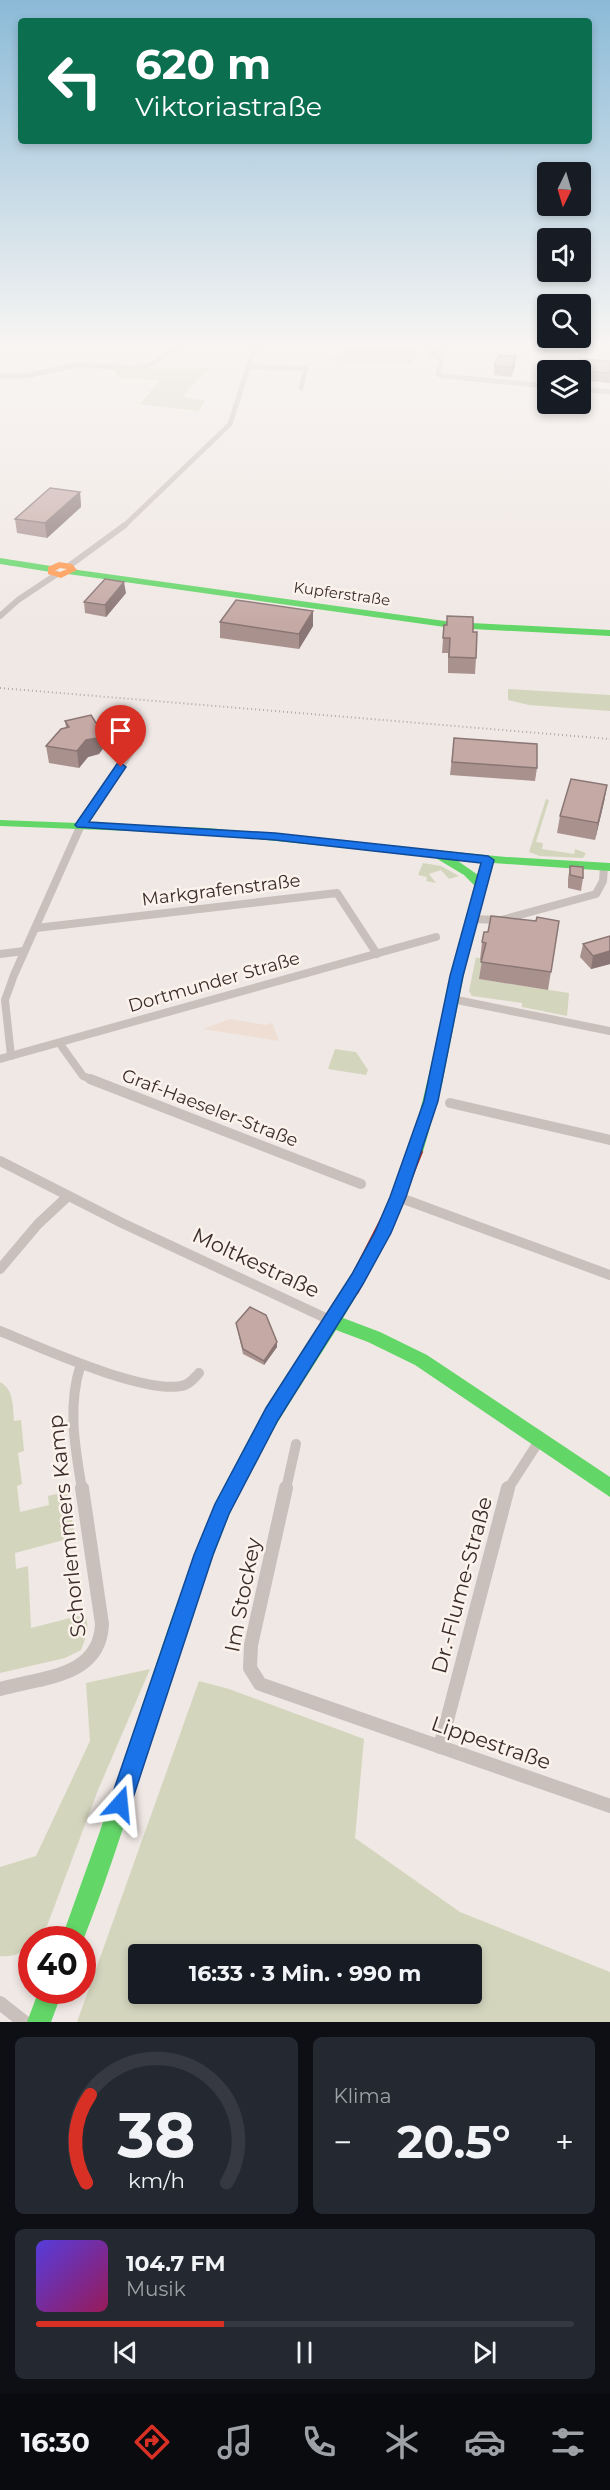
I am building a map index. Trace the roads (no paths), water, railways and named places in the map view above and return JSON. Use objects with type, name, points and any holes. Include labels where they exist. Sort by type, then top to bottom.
[{"type":"street","points":[[0,616],[18,600],[125,525],[217,436]]},
{"type":"street","name":"Kupferstraße","points":[[0,561],[438,624],[610,633]]},
{"type":"street","points":[[11,1056],[5,1000],[24,951],[81,825],[137,744]]},
{"type":"street","points":[[0,823],[81,825],[275,836],[488,860],[607,867],[602,888],[596,894],[522,915],[487,921],[471,919]]},
{"type":"street","points":[[437,854],[468,872],[480,884]]},
{"type":"street","points":[[77,1926],[203,1555],[221,1510],[272,1414],[332,1321],[382,1233],[398,1197],[431,1101],[452,999],[488,860]]},
{"type":"street","name":"Markgrafenstraße","points":[[36,928],[337,893],[377,954]]},
{"type":"street","name":"Dortmunder Straße","points":[[0,1059],[436,937]]},
{"type":"street","points":[[0,954],[24,951]]},
{"type":"street","points":[[452,999],[610,1031]]},
{"type":"street","name":"Graf-Haeseler-Straße","points":[[60,1044],[83,1076],[361,1184]]},
{"type":"street","points":[[450,1103],[610,1140]]},
{"type":"street","name":"Moltkestraße","points":[[0,1161],[67,1197],[421,1360],[610,1488]]},
{"type":"street","points":[[0,1269],[38,1224],[67,1197]]},
{"type":"street","points":[[398,1197],[502,1238],[610,1275]]},
{"type":"street","points":[[0,1331],[81,1364],[135,1379],[172,1386],[185,1385],[199,1373]]},
{"type":"street","name":"Schorlemmers Kamp","points":[[0,1689],[75,1668],[87,1662],[100,1644],[102,1624],[80,1476],[73,1401],[75,1376],[81,1364]]},
{"type":"street","name":"Dr.-Flume-Straße","points":[[440,1747],[509,1485],[539,1442]]},
{"type":"street","name":"Im Stockey","points":[[296,1444],[250,1645],[250,1668],[260,1684],[358,1719]]},
{"type":"street","name":"Lippestraße","points":[[358,1719],[610,1806]]},
{"type":"street","points":[[0,2004],[24,2022]]},
{"type":"street","points":[[39,2022],[46,2004]]},
{"type":"railway","points":[[0,688],[610,739]]}]
